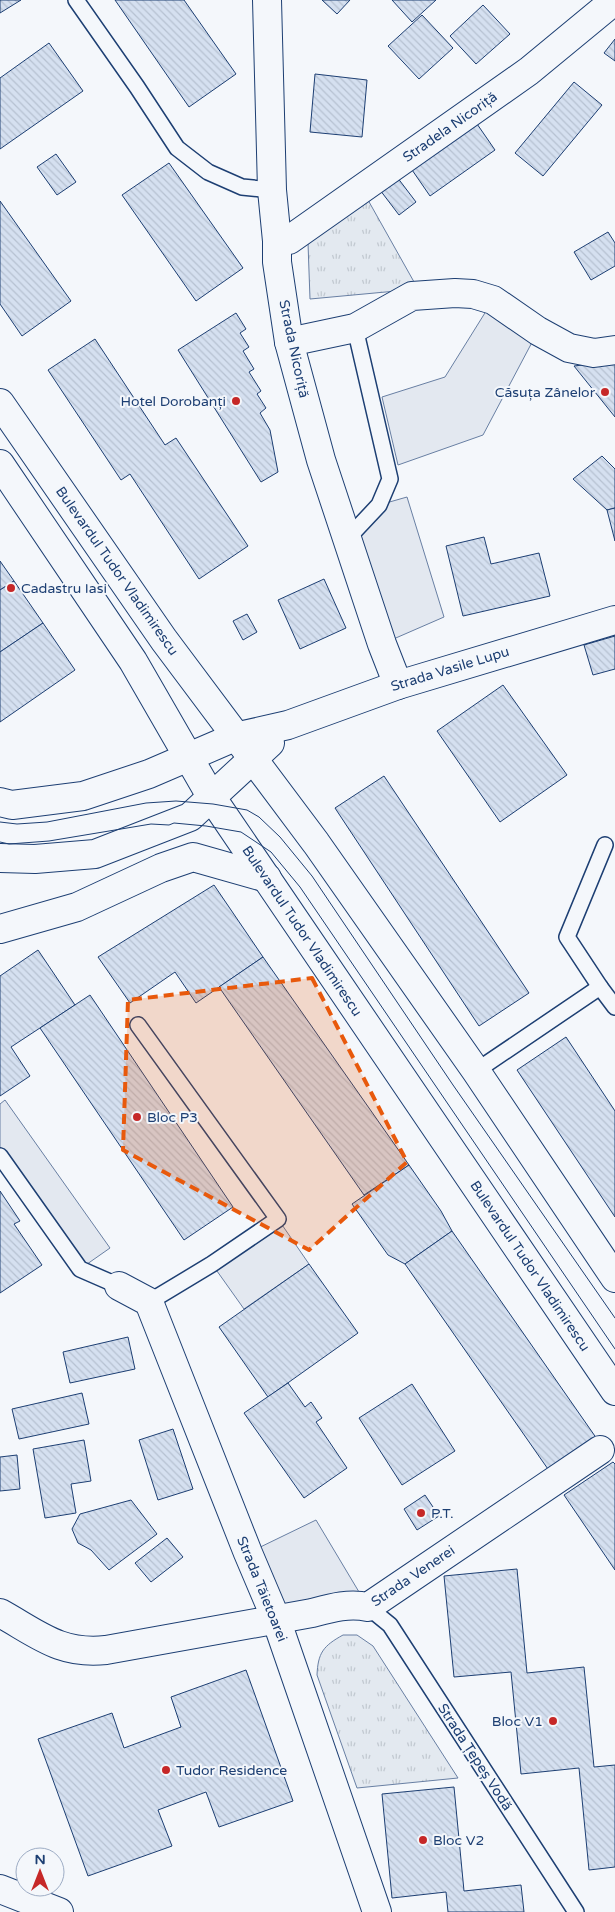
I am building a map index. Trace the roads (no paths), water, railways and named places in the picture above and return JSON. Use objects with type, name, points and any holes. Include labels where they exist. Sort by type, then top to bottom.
[{"type":"street","name":"Strada Nicoriță","points":[[267,0],[272,190],[277,241],[276,262],[289,342],[321,460],[379,635],[398,685]]},
{"type":"street","name":"Stradela Nicoriță","points":[[277,241],[289,240],[529,71],[615,0]]},
{"type":"street","points":[[289,342],[355,328],[412,296],[455,293],[473,294],[493,300],[538,331],[569,348],[594,353],[615,350]]},
{"type":"street","name":"Bulevardul Tudor Vladimirescu","points":[[0,403],[164,640],[316,844],[476,1071],[615,1278]]},
{"type":"street","name":"Bulevardul Tudor Vladimirescu","points":[[0,464],[133,661],[212,798],[615,1391]]},
{"type":"street","name":"Strada Vasile Lupu","points":[[0,802],[12,806],[83,796],[149,774],[235,737],[288,726],[398,685],[615,620]]},
{"type":"street","name":"Strada Vasile Lupu","points":[[0,858],[35,859],[95,854],[190,817],[288,726]]},
{"type":"street","points":[[0,928],[76,907],[161,868],[192,858],[267,878]]},
{"type":"street","points":[[119,1286],[149,1302]]},
{"type":"street","name":"Strada Tăietoarei","points":[[149,1302],[276,1619],[377,1912]]},
{"type":"street","name":"Strada Venerei","points":[[0,1613],[59,1646],[88,1652],[276,1619],[336,1606],[355,1604],[368,1607],[600,1450]]},
{"type":"street","points":[[0,1889],[59,1912]]},
{"type":"lane","points":[[76,0],[177,148],[208,172],[242,187],[272,190]]},
{"type":"lane","points":[[348,539],[379,505],[390,479],[355,328]]},
{"type":"lane","points":[[605,845],[566,937],[615,1007]]},
{"type":"lane","points":[[476,1071],[600,987]]},
{"type":"lane","points":[[138,1025],[278,1219],[212,1264],[149,1302]]},
{"type":"lane","points":[[0,1156],[80,1269],[119,1286]]},
{"type":"lane","name":"Strada Țepeș Vodă","points":[[368,1607],[390,1625],[576,1912]]},
{"type":"tram line","points":[[0,822],[17,824],[47,822],[146,803],[176,801],[213,804],[247,810],[259,817],[280,837],[312,876],[453,1085],[615,1318]]},
{"type":"tram line","points":[[0,842],[9,844],[49,841],[151,824],[169,825],[174,823],[241,832],[271,852],[300,887],[615,1349]]},
{"type":"place","name":"Căsuța Zânelor","points":[[605,392]]},
{"type":"place","name":"Hotel Dorobanți","points":[[236,401]]},
{"type":"place","name":"Cadastru Iasi","points":[[11,588]]},
{"type":"place","name":"Bloc P3","points":[[137,1117]]},
{"type":"place","name":"P.T.","points":[[421,1513]]},
{"type":"place","name":"Bloc V1","points":[[553,1721]]},
{"type":"place","name":"Tudor Residence","points":[[166,1770]]},
{"type":"place","name":"Bloc V2","points":[[423,1840]]}]
